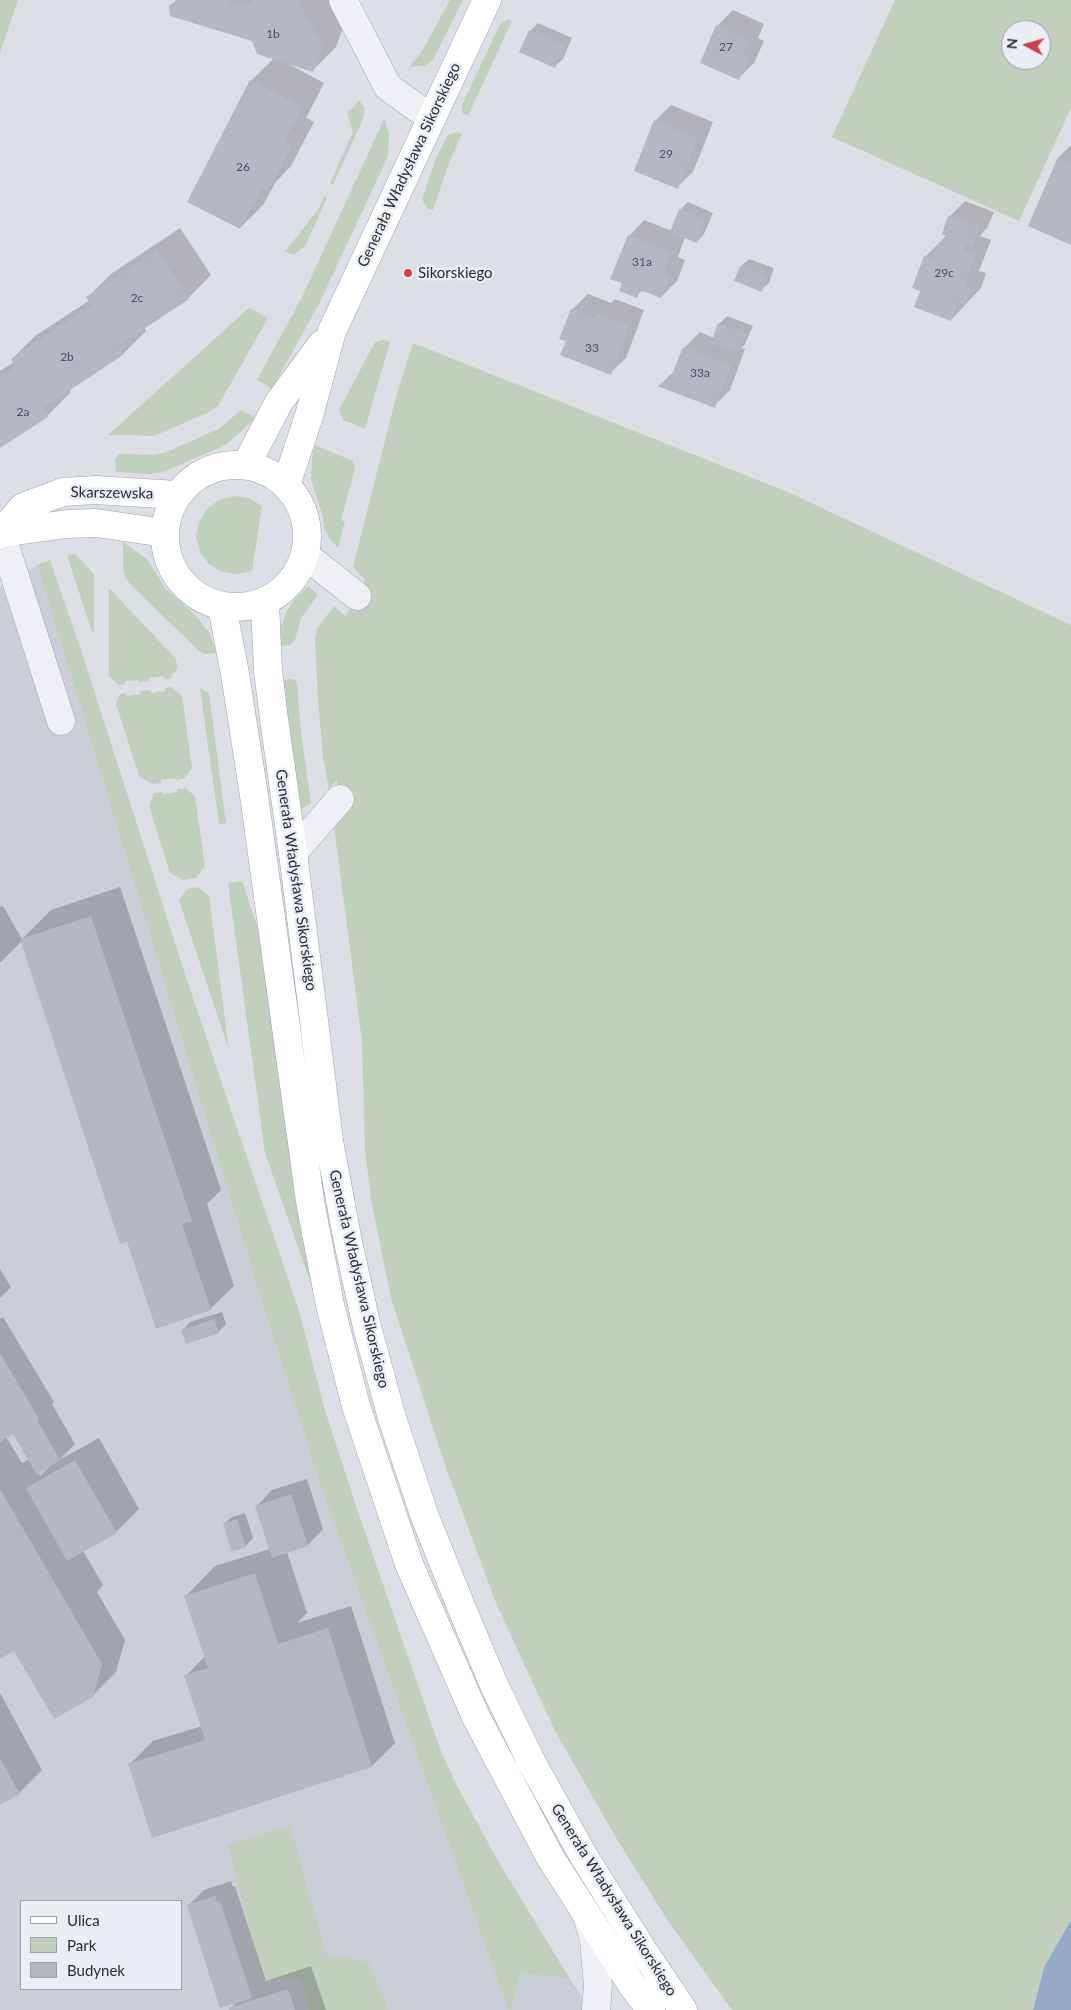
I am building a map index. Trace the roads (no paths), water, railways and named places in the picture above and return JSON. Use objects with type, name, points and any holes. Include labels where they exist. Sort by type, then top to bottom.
[{"type":"main road","name":"Generała Władysława Sikorskiego","points":[[286,485],[309,416],[332,331],[487,0]]},
{"type":"main road","name":"Generała Władysława Sikorskiego","points":[[246,465],[279,402],[332,331]]},
{"type":"main road","points":[[246,465],[268,472],[286,485],[301,505],[307,530],[305,555],[297,574],[282,590],[265,602],[244,607],[222,606],[199,597],[180,580],[168,558],[165,533],[168,513],[177,495],[196,477],[220,466],[246,465]]},
{"type":"main road","name":"Skarszewska","points":[[1,534],[23,507],[63,492],[94,490],[177,495]]},
{"type":"main road","name":"Skarszewska","points":[[1,534],[68,524],[96,523],[165,533]]},
{"type":"main road","name":"Generała Władysława Sikorskiego","points":[[265,602],[268,671],[331,1150],[348,1242],[367,1327],[398,1436],[425,1517],[460,1604],[494,1685],[527,1753],[583,1854],[642,1949],[683,2010]]},
{"type":"main road","name":"Generała Władysława Sikorskiego","points":[[222,606],[254,795],[310,1201],[330,1305],[356,1406],[409,1564],[476,1717],[550,1858],[632,1985],[651,2010]]},
{"type":"street","points":[[343,0],[388,87],[432,116]]},
{"type":"street","points":[[1,534],[61,722]]},
{"type":"street","points":[[305,555],[357,596]]},
{"type":"street","points":[[293,853],[340,799]]},
{"type":"street","points":[[586,1914],[594,1940],[598,1977],[596,2010]]},
{"type":"water","points":[[1071,1920],[1071,2010],[1033,2010],[1044,1967]]},
{"type":"place","name":"Sikorskiego","points":[[408,273]]}]
